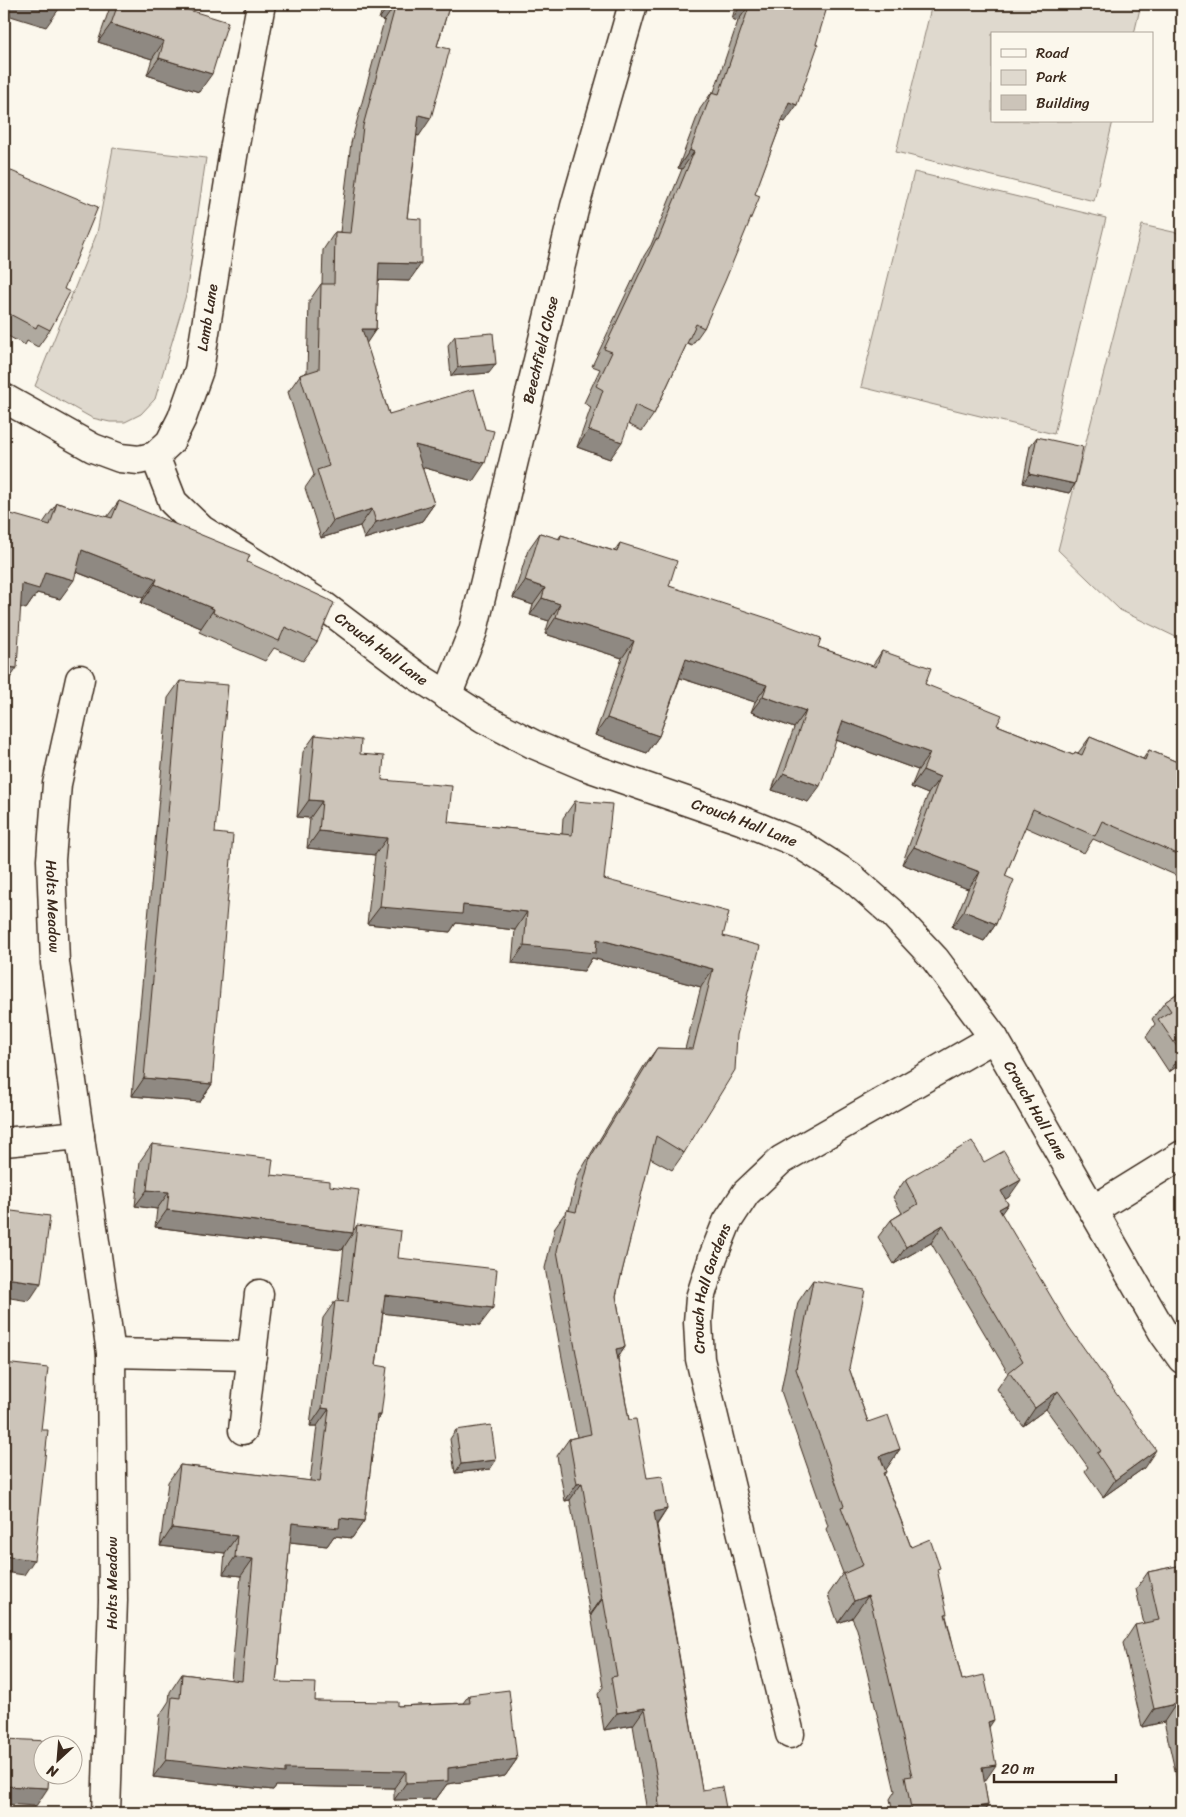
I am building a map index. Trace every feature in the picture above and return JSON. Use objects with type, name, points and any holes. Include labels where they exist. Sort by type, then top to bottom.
[{"type":"street","name":"Lamb Lane","points":[[156,456],[170,442],[182,418],[200,370],[260,4]]},
{"type":"street","name":"Beechfield Close","points":[[447,696],[473,631],[575,206],[633,4]]},
{"type":"street","points":[[4,398],[93,448],[120,458],[139,460],[156,456]]},
{"type":"street","name":"Crouch Hall Lane","points":[[156,456],[173,502],[202,530],[324,606],[417,676],[483,718],[533,744],[585,766],[740,820],[798,843],[850,876],[893,914],[935,959],[994,1038],[1164,1334],[1182,1359]]},
{"type":"street","name":"Holts Meadow","points":[[80,679],[57,784],[51,860],[55,963],[111,1353],[113,1600],[106,1813]]},
{"type":"street","name":"Crouch Hall Gardens","points":[[790,1734],[700,1359],[698,1322],[700,1298],[713,1257],[728,1222],[746,1193],[782,1160],[994,1038]]},
{"type":"street","points":[[4,1142],[80,1134]]},
{"type":"street","points":[[1093,1210],[1182,1155]]},
{"type":"street","points":[[242,1430],[259,1294]]},
{"type":"street","points":[[111,1353],[252,1356]]},
{"type":"green space","points":[[932,4],[1141,4],[1134,32],[991,32],[991,122],[1113,122],[1094,201],[896,152]]},
{"type":"green space","points":[[113,148],[206,158],[186,295],[155,399],[141,414],[125,422],[110,422],[92,418],[35,386],[97,233]]},
{"type":"green space","points":[[914,172],[1106,218],[1054,434],[861,387]]},
{"type":"green space","points":[[1142,225],[1182,234],[1182,640],[1120,610],[1058,550]]},
{"type":"building","points":[[41,4],[60,4],[59,9]]},
{"type":"building","points":[[118,4],[176,4],[176,6],[228,22],[212,74],[159,58],[164,41],[111,24]]},
{"type":"building","points":[[396,4],[450,4],[437,46],[450,49],[431,118],[419,115],[407,218],[421,219],[421,264],[379,263],[376,329],[362,329],[389,414],[474,389],[485,429],[494,431],[485,463],[415,445],[434,504],[376,522],[372,509],[333,521],[317,470],[329,466],[300,375],[319,369],[321,284],[334,284],[335,232],[351,233],[363,126]]},
{"type":"building","points":[[750,4],[828,4],[816,44],[818,45],[797,105],[789,102],[755,194],[760,196],[704,328],[696,324],[654,414],[635,405],[622,442],[589,430],[603,390],[596,386],[612,352],[604,349],[656,239],[658,240],[694,152],[690,150],[712,92],[719,94]]},
{"type":"building","points":[[4,168],[98,207],[64,289],[70,292],[50,330],[38,324],[36,328],[4,311]]},
{"type":"building","points":[[493,333],[496,364],[458,367],[455,336]]},
{"type":"building","points":[[1037,437],[1083,447],[1075,484],[1029,474]]},
{"type":"building","points":[[119,501],[250,555],[247,562],[334,603],[317,642],[285,627],[279,641],[213,613],[214,609],[155,584],[157,579],[82,550],[74,580],[45,572],[39,589],[22,584],[17,668],[5,667],[4,687],[4,512],[50,525],[57,503],[112,518]]},
{"type":"building","points":[[540,533],[560,539],[561,535],[617,552],[620,543],[677,561],[669,586],[821,638],[818,647],[876,667],[882,651],[931,668],[925,684],[1002,715],[997,725],[1073,755],[1075,752],[1082,755],[1090,737],[1145,760],[1149,750],[1182,764],[1182,856],[1102,821],[1095,836],[1033,809],[1005,876],[1014,880],[996,924],[964,911],[980,872],[914,847],[940,777],[923,770],[930,753],[843,721],[820,786],[784,773],[806,711],[763,696],[767,685],[686,659],[659,736],[607,718],[634,641],[556,617],[560,604],[542,598],[545,588],[525,581]]},
{"type":"building","points":[[180,681],[228,685],[215,833],[233,835],[212,1084],[144,1078]]},
{"type":"building","points":[[315,735],[361,740],[360,754],[384,756],[382,780],[452,786],[448,822],[572,835],[575,801],[612,804],[604,879],[729,912],[723,936],[760,946],[737,1035],[735,1070],[684,1153],[656,1136],[616,1296],[625,1347],[616,1349],[629,1420],[636,1419],[647,1478],[662,1476],[667,1509],[654,1512],[702,1790],[722,1787],[727,1813],[660,1813],[658,1797],[660,1797],[645,1708],[617,1713],[611,1677],[617,1676],[582,1483],[577,1484],[569,1439],[591,1434],[557,1251],[567,1210],[576,1212],[590,1158],[657,1048],[693,1049],[713,969],[597,939],[596,953],[524,946],[527,912],[463,905],[462,914],[380,907],[387,838],[319,831],[322,801],[309,800]]},
{"type":"building","points":[[4,965],[6,965],[4,998]]},
{"type":"building","points":[[1182,990],[1182,1054],[1158,1019],[1171,1011],[1165,1002]]},
{"type":"building","points":[[972,1141],[984,1162],[1004,1151],[1021,1180],[1001,1191],[1008,1204],[999,1209],[1069,1327],[1156,1450],[1115,1480],[1097,1453],[1101,1451],[1058,1391],[1035,1408],[1009,1372],[1023,1361],[943,1225],[906,1247],[891,1220],[918,1204],[905,1180]]},
{"type":"building","points":[[152,1144],[273,1159],[271,1175],[330,1181],[330,1186],[359,1190],[353,1233],[167,1210],[169,1192],[147,1190]]},
{"type":"building","points":[[4,1210],[50,1216],[41,1283],[5,1278]]},
{"type":"building","points":[[357,1225],[401,1231],[398,1258],[497,1269],[493,1308],[385,1295],[376,1365],[387,1367],[381,1415],[377,1415],[364,1521],[340,1518],[339,1528],[292,1523],[276,1682],[316,1683],[315,1701],[398,1702],[398,1706],[470,1703],[469,1695],[509,1690],[517,1759],[448,1768],[448,1781],[406,1783],[406,1771],[285,1769],[285,1773],[166,1760],[172,1697],[180,1698],[182,1674],[242,1681],[253,1559],[235,1557],[237,1536],[172,1528],[180,1465],[320,1482],[329,1409],[322,1408],[335,1301],[348,1302]]},
{"type":"building","points":[[813,1280],[865,1290],[849,1368],[868,1422],[888,1415],[900,1449],[880,1456],[886,1472],[883,1473],[911,1547],[930,1539],[940,1568],[937,1569],[947,1614],[945,1614],[962,1680],[984,1675],[994,1720],[988,1722],[996,1765],[982,1767],[988,1805],[960,1810],[961,1813],[912,1813],[905,1777],[912,1776],[872,1607],[868,1596],[854,1601],[843,1574],[863,1565],[841,1507],[844,1506],[796,1369]]},
{"type":"building","points":[[4,1363],[48,1368],[41,1430],[48,1430],[34,1560],[4,1556]]},
{"type":"building","points":[[491,1425],[496,1460],[461,1464],[456,1430]]},
{"type":"building","points":[[1182,1565],[1182,1730],[1176,1704],[1154,1709],[1135,1625],[1159,1620],[1148,1572]]},
{"type":"building","points":[[4,1739],[32,1740],[32,1784],[48,1784],[48,1788],[4,1786]]}]
